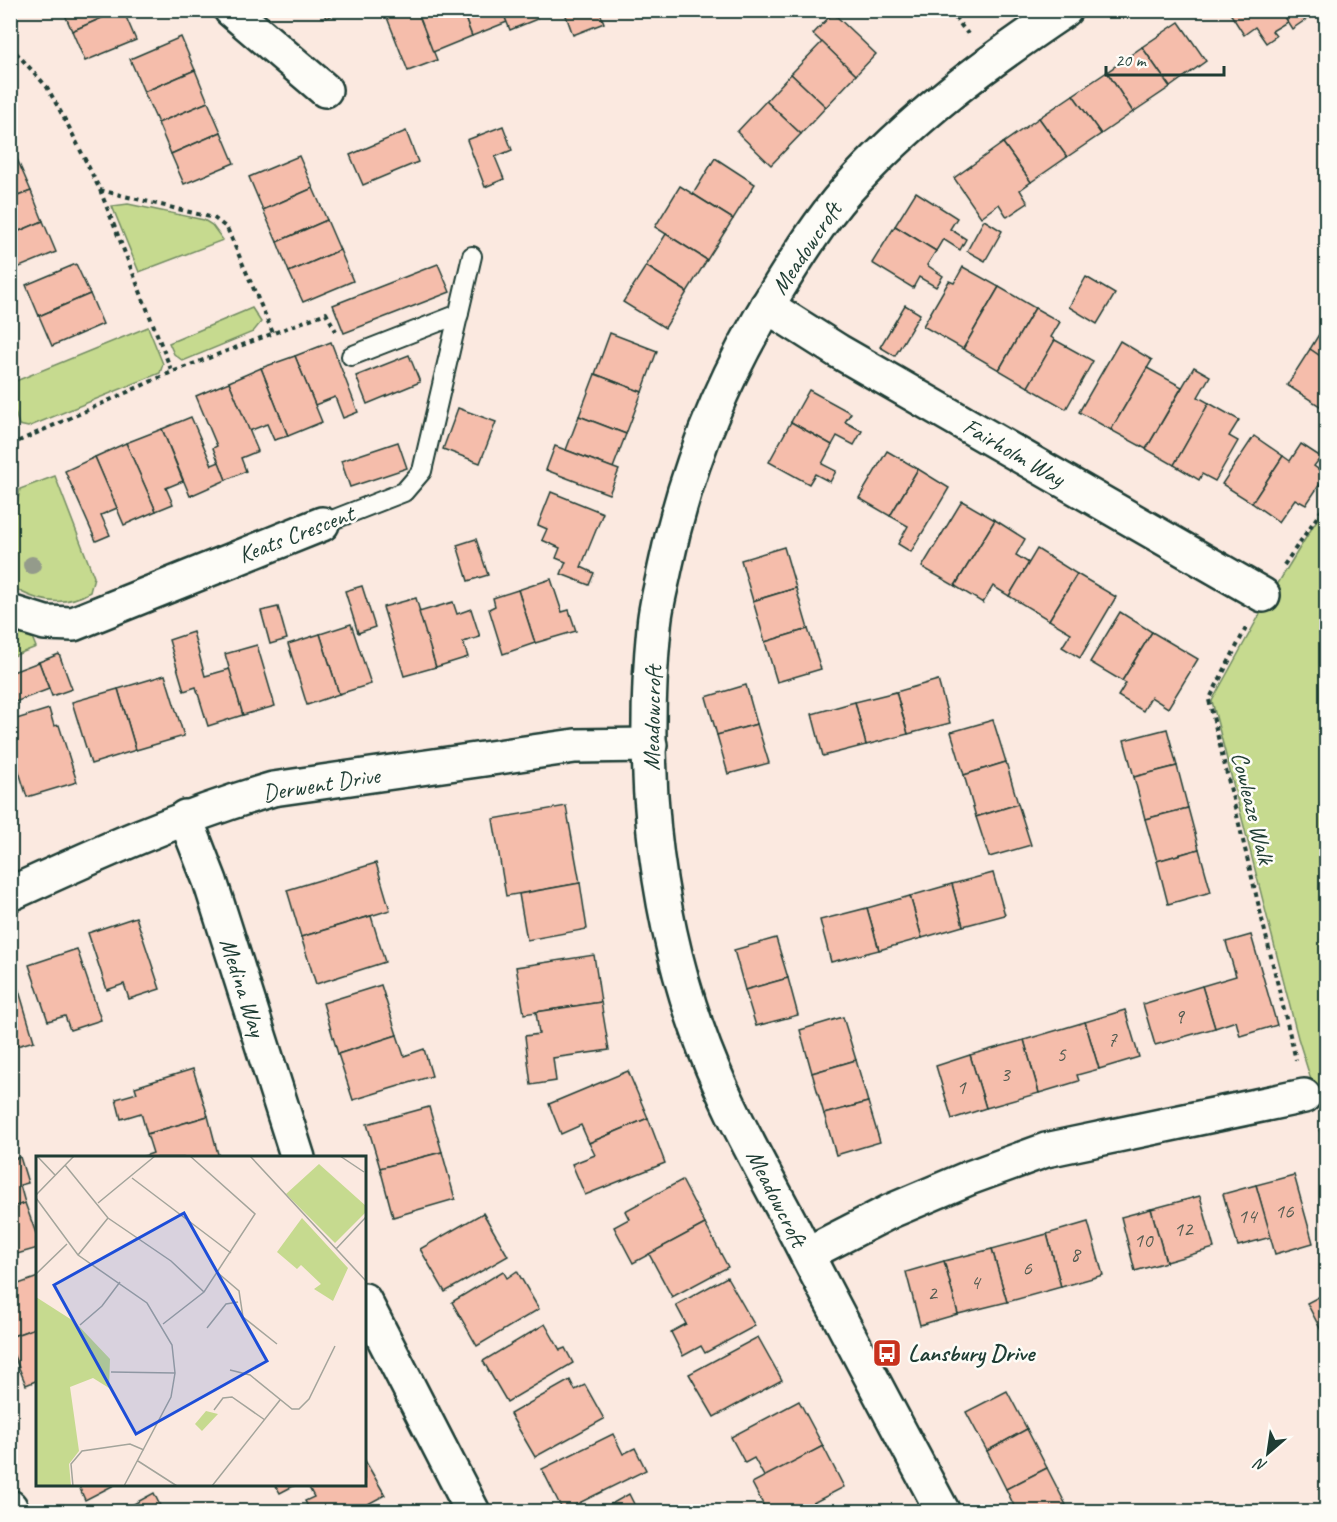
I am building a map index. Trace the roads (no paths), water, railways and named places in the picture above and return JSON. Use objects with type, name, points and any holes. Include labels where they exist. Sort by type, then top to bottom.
[{"type":"street","points":[[231,10],[325,90]]},
{"type":"street","name":"Meadowcroft","points":[[943,1512],[719,1083],[687,995],[662,892],[652,836],[650,745],[654,625],[671,541],[708,427],[732,368],[766,306],[801,252],[845,192],[905,132],[989,61],[1065,10]]},
{"type":"street","name":"Fairholm Way","points":[[766,306],[838,351],[1263,595]]},
{"type":"street","name":"Keats Crescent","points":[[10,612],[45,623],[73,624],[322,524]]},
{"type":"street","name":"Derwent Drive","points":[[10,894],[185,817],[273,789],[575,746],[650,745]]},
{"type":"street","name":"Medina Way","points":[[185,817],[210,882],[297,1156]]},
{"type":"street","points":[[807,1254],[891,1211],[969,1178],[1046,1150],[1304,1096]]},
{"type":"street","points":[[366,1304],[473,1512]]},
{"type":"lane","name":"Keats Crescent","points":[[322,524],[404,492],[422,471],[472,256]]},
{"type":"lane","points":[[351,356],[459,314]]},
{"type":"place","name":"Lansbury Drive","points":[[887,1353]]}]
